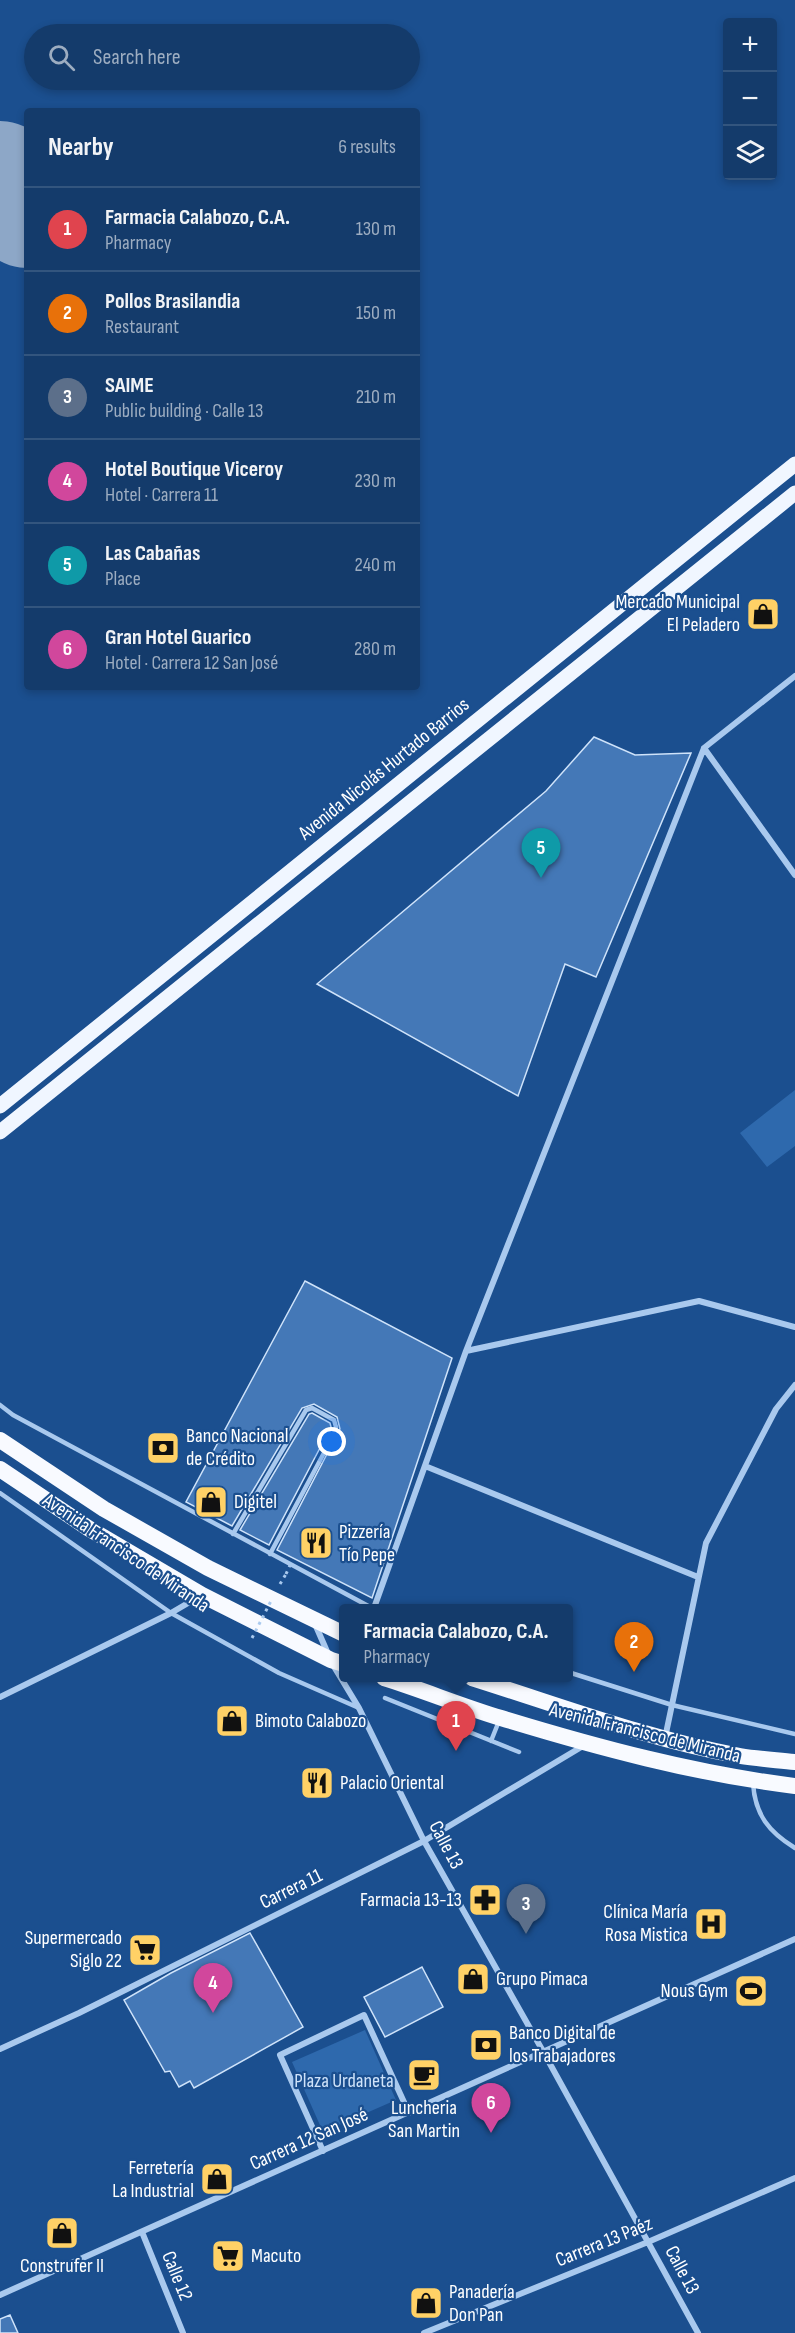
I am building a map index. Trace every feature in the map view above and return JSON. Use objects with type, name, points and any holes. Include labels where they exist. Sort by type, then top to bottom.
[{"type":"highway","name":"Avenida Francisco de Miranda","points":[[0,1440],[104,1509],[208,1568],[339,1632]]},
{"type":"highway","name":"Avenida Francisco de Miranda","points":[[0,1469],[88,1528],[202,1595],[337,1662]]},
{"type":"highway","name":"Avenida Francisco de Miranda","points":[[397,1682],[500,1718],[589,1743],[708,1772],[795,1786]]},
{"type":"highway","name":"Avenida Francisco de Miranda","points":[[487,1682],[665,1739],[742,1756],[795,1762]]},
{"type":"highway","points":[[623,1751],[629,1729]]},
{"type":"main road","name":"Avenida Nicolás Hurtado Barrios","points":[[0,1106],[795,464]]},
{"type":"main road","points":[[0,1132],[795,493]]},
{"type":"street","points":[[374,1604],[466,1352],[704,748],[795,676]]},
{"type":"street","points":[[704,748],[795,875]]},
{"type":"street","points":[[466,1352],[699,1300],[795,1328]]},
{"type":"street","points":[[665,1739],[706,1543],[776,1409],[795,1385]]},
{"type":"street","points":[[425,1466],[698,1577]]},
{"type":"street","points":[[0,1697],[171,1613],[202,1595]]},
{"type":"street","name":"Calle 13","points":[[314,1621],[337,1662]]},
{"type":"street","name":"Calle 13","points":[[347,1682],[424,1841],[698,2333]]},
{"type":"street","name":"Carrera 11","points":[[0,2049],[79,2013],[424,1841],[589,1743]]},
{"type":"street","name":"Carrera 12 San José","points":[[0,2295],[795,1939]]},
{"type":"street","points":[[323,2151],[280,2055],[364,2015],[409,2113]]},
{"type":"street","name":"Carrera 13 Paéz","points":[[424,2333],[648,2242],[795,2178]]},
{"type":"street","name":"Calle 12","points":[[142,2232],[183,2333]]},
{"type":"lane","points":[[0,1405],[13,1415],[365,1604]]},
{"type":"lane","points":[[233,1534],[306,1410],[312,1408],[334,1420],[336,1427],[270,1554]]},
{"type":"lane","name":"Avenida Francisco de Miranda","points":[[0,1493],[171,1613],[279,1673],[359,1708]]},
{"type":"lane","name":"Avenida Francisco de Miranda","points":[[573,1674],[672,1706],[795,1734]]},
{"type":"lane","points":[[412,1708],[418,1690]]},
{"type":"lane","points":[[385,1698],[519,1752]]},
{"type":"lane","points":[[491,1741],[500,1718]]},
{"type":"lane","points":[[753,1780],[754,1796],[761,1817],[772,1833],[795,1848]]},
{"type":"path","points":[[286,1574],[291,1563]]},
{"type":"path","points":[[252,1638],[272,1599]]},
{"type":"green space","points":[[795,1090],[795,1146],[767,1167],[740,1133]]},
{"type":"green space","name":"Plaza Urdaneta","points":[[365,2030],[396,2100],[323,2132],[292,2062]]},
{"type":"building","points":[[594,737],[635,755],[691,753],[596,977],[565,964],[518,1096],[317,984],[546,791]]},
{"type":"building","points":[[305,1281],[452,1358],[372,1598],[277,1550],[340,1429],[337,1417],[314,1404],[302,1408],[232,1526],[186,1502]]},
{"type":"building","points":[[312,1413],[330,1423],[331,1427],[269,1545],[240,1530],[309,1414]]},
{"type":"building","points":[[250,1933],[303,2027],[194,2088],[190,2081],[179,2087],[170,2071],[165,2072],[124,2000]]},
{"type":"building","points":[[422,1967],[443,2007],[385,2037],[364,1997]]},
{"type":"building","points":[[10,2315],[18,2333],[0,2333],[0,2319]]},
{"type":"runway","points":[[0,177],[24,208]]},
{"type":"place","name":"Mercado Municipal El Peladero","points":[[763,614]]},
{"type":"place","name":"Las Cabañas","points":[[541,878]]},
{"type":"place","name":"Banco Nacional de Crédito","points":[[163,1448]]},
{"type":"place","name":"Digitel","points":[[211,1502]]},
{"type":"place","name":"Pizzería Tío Pepe","points":[[316,1543]]},
{"type":"place","name":"Pollos Brasilandia","points":[[634,1672]]},
{"type":"place","name":"Bimoto Calabozo","points":[[232,1721]]},
{"type":"place","name":"Farmacia Calabozo, C.A.","points":[[456,1751]]},
{"type":"place","name":"Palacio Oriental","points":[[317,1783]]},
{"type":"place","name":"Farmacia 13-13","points":[[485,1900]]},
{"type":"place","name":"Clínica María Rosa Mistica","points":[[711,1924]]},
{"type":"place","name":"SAIME","points":[[526,1934]]},
{"type":"place","name":"Supermercado Siglo 22","points":[[145,1950]]},
{"type":"place","name":"Grupo Pimaca","points":[[473,1979]]},
{"type":"place","name":"Nous Gym","points":[[751,1991]]},
{"type":"place","name":"Hotel Boutique Viceroy","points":[[213,2013]]},
{"type":"place","name":"Banco Digital de los Trabajadores","points":[[486,2045]]},
{"type":"place","name":"Luncheria San Martin","points":[[424,2075]]},
{"type":"place","name":"Gran Hotel Guarico","points":[[491,2133]]},
{"type":"place","name":"Ferretería La Industrial","points":[[217,2179]]},
{"type":"place","name":"Construfer II","points":[[62,2233]]},
{"type":"place","name":"Macuto","points":[[228,2256]]},
{"type":"place","name":"Panadería Don Pan","points":[[426,2303]]}]
